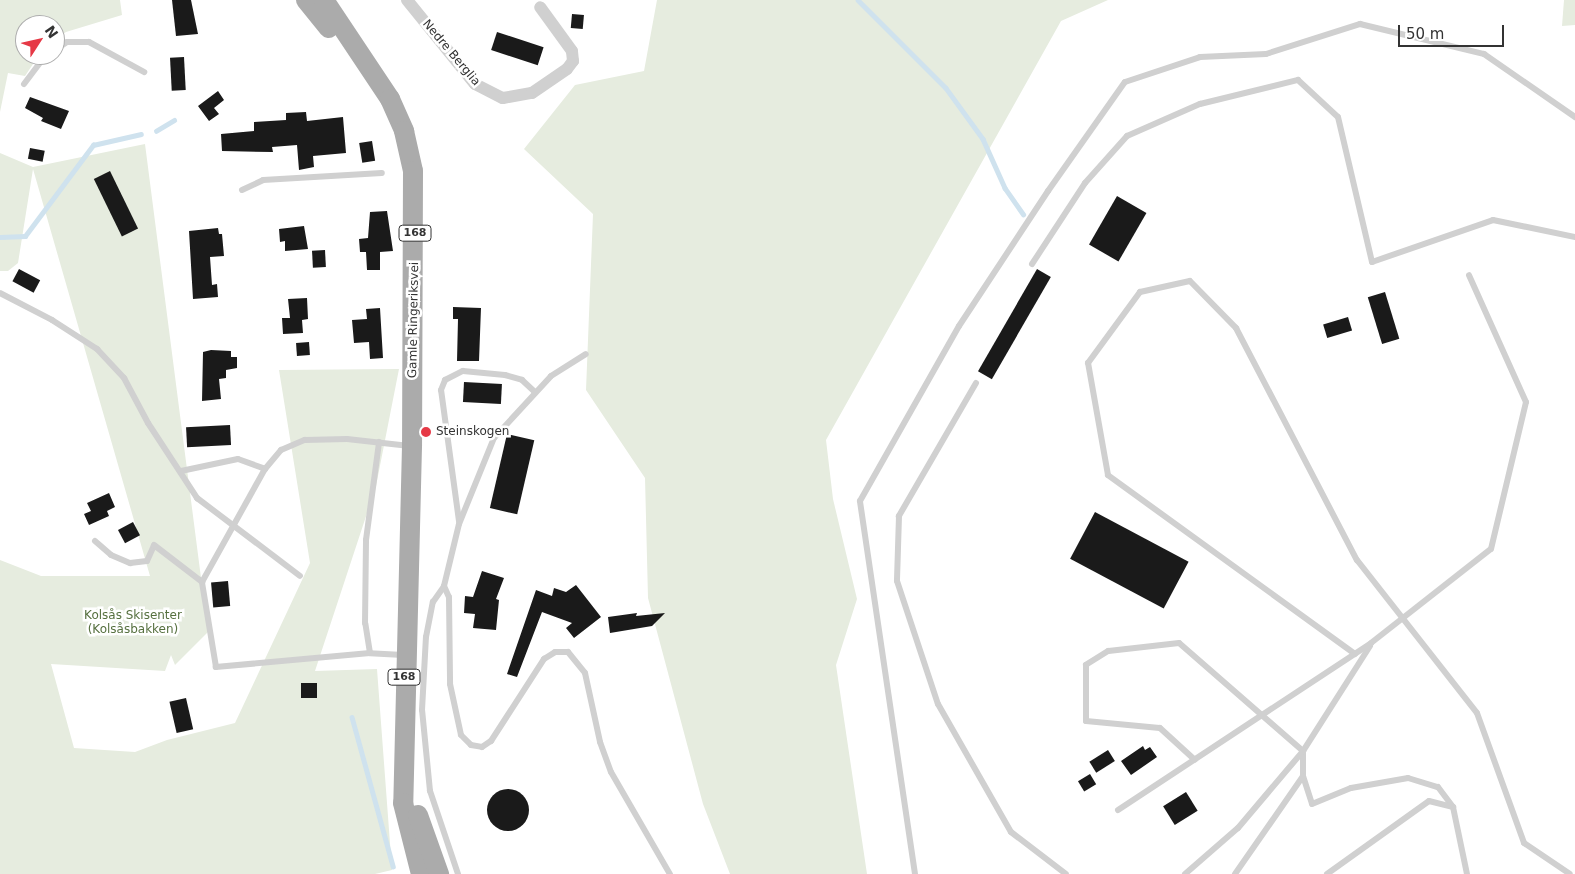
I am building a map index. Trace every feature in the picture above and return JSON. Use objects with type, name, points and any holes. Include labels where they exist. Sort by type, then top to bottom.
[{"type":"main road","name":"Gamle Ringeriksvei","points":[[306,0],[344,46],[360,58]]},
{"type":"main road","name":"Gamle Ringeriksvei","points":[[324,0],[352,39],[360,58],[396,113],[413,170],[412,446],[405,655],[405,780],[403,803],[421,874]]},
{"type":"main road","name":"Gamle Ringeriksvei","points":[[405,780],[438,874]]},
{"type":"street","name":"Nedre Berglia","points":[[407,0],[475,84],[503,98],[532,93],[567,69],[573,61],[572,51],[540,7]]},
{"type":"lane","points":[[915,874],[860,501],[960,326],[1048,191],[1126,82],[1200,57],[1266,54],[1360,24],[1484,54],[1575,117]]},
{"type":"lane","points":[[65,43],[89,42],[144,72]]},
{"type":"lane","points":[[24,84],[38,65]]},
{"type":"lane","points":[[1032,264],[1085,183],[1127,136],[1200,104],[1298,80],[1338,117],[1372,262],[1493,220],[1575,237]]},
{"type":"lane","points":[[242,190],[262,180],[382,173]]},
{"type":"lane","points":[[1118,810],[1371,643],[1491,549],[1526,402],[1469,275]]},
{"type":"lane","points":[[1355,654],[1108,475],[1088,363],[1140,292],[1190,281],[1236,328],[1358,560],[1402,620],[1477,713],[1524,843],[1570,874]]},
{"type":"lane","points":[[0,293],[52,320],[97,349],[124,378],[148,423],[181,471],[196,498],[234,524],[300,576]]},
{"type":"lane","points":[[458,874],[430,791],[422,710],[426,636],[433,602],[444,586],[459,524],[494,438],[535,392],[566,365],[586,354]]},
{"type":"lane","points":[[459,524],[441,390],[445,380],[463,372],[505,375],[522,380],[535,392]]},
{"type":"lane","points":[[976,383],[899,516],[898,581],[938,704],[1011,832],[1066,874]]},
{"type":"lane","points":[[405,655],[370,653],[216,667],[202,582],[265,469],[282,450],[305,440],[379,442],[412,446]]},
{"type":"lane","points":[[370,653],[365,622],[366,540],[379,442]]},
{"type":"lane","points":[[181,471],[238,459],[265,469]]},
{"type":"lane","points":[[96,541],[111,555],[130,563],[147,561],[154,545],[202,582]]},
{"type":"lane","points":[[444,586],[449,597],[450,684],[461,735],[471,745],[482,747],[491,741],[544,659],[555,652],[568,652],[585,673],[600,742],[611,772],[670,874]]},
{"type":"lane","points":[[1195,760],[1160,728],[1086,721],[1086,665],[1108,651],[1179,643],[1264,714],[1303,750],[1303,776],[1312,804],[1351,788],[1408,778],[1438,787],[1453,807],[1467,874]]},
{"type":"lane","points":[[1185,874],[1238,828],[1303,750],[1371,643]]},
{"type":"lane","points":[[1235,874],[1303,776]]},
{"type":"lane","points":[[1327,874],[1429,800],[1453,807]]},
{"type":"green space","points":[[0,0],[120,0],[122,15],[65,33],[65,15],[15,15],[15,65],[32,65],[25,76],[8,73],[0,112]]},
{"type":"green space","points":[[657,0],[1108,0],[1061,21],[826,440],[833,499],[857,599],[836,665],[867,874],[730,874],[703,804],[648,598],[645,478],[586,390],[593,214],[524,149],[575,85],[644,71]]},
{"type":"green space","points":[[1564,0],[1575,0],[1575,25],[1562,26]]},
{"type":"green space","name":"Kolsås Skisenter (Kolsåsbakken)","points":[[145,144],[208,632],[175,665],[171,655],[165,671],[51,664],[74,748],[135,752],[167,740],[235,723],[310,563],[279,370],[399,369],[376,486],[315,671],[377,669],[392,870],[375,874],[0,874],[0,560],[41,576],[150,576],[33,169],[18,263],[8,271],[0,271],[0,153],[33,167]]},
{"type":"building","points":[[172,0],[191,0],[198,34],[176,36]]},
{"type":"building","points":[[572,14],[584,15],[583,29],[571,28]]},
{"type":"building","points":[[497,32],[544,47],[538,65],[491,50]]},
{"type":"building","points":[[184,57],[186,90],[172,91],[170,58]]},
{"type":"building","points":[[218,91],[224,100],[214,108],[219,114],[209,121],[198,106]]},
{"type":"building","points":[[30,97],[69,111],[61,129],[41,121],[43,118],[25,108]]},
{"type":"building","points":[[306,112],[307,121],[343,117],[346,153],[313,156],[314,167],[299,170],[297,145],[272,147],[273,152],[222,151],[221,134],[254,131],[254,122],[286,120],[286,113]]},
{"type":"building","points":[[372,141],[375,161],[362,163],[359,143]]},
{"type":"building","points":[[30,148],[45,151],[43,162],[28,159]]},
{"type":"building","points":[[110,171],[138,229],[122,236],[94,179]]},
{"type":"building","points":[[1117,196],[1146,213],[1118,261],[1089,244]]},
{"type":"building","points":[[387,211],[393,251],[380,252],[380,270],[367,270],[366,252],[360,252],[359,239],[368,238],[370,212]]},
{"type":"building","points":[[304,226],[308,249],[285,251],[285,241],[280,242],[279,229]]},
{"type":"building","points":[[218,228],[219,234],[222,234],[224,256],[210,257],[212,285],[217,284],[218,297],[193,299],[189,231]]},
{"type":"building","points":[[325,250],[326,267],[313,268],[312,251]]},
{"type":"building","points":[[19,269],[40,280],[34,293],[12,281]]},
{"type":"building","points":[[1037,269],[1051,277],[992,379],[978,371]]},
{"type":"building","points":[[1385,292],[1399,339],[1382,344],[1368,297]]},
{"type":"building","points":[[307,298],[308,319],[302,320],[303,333],[283,334],[282,318],[290,318],[288,299]]},
{"type":"building","points":[[453,307],[481,308],[479,361],[457,361],[458,319],[453,319]]},
{"type":"building","points":[[380,308],[383,358],[370,359],[369,342],[354,343],[352,320],[367,319],[366,309]]},
{"type":"building","points":[[1348,317],[1352,330],[1327,338],[1323,325]]},
{"type":"building","points":[[309,342],[310,355],[297,356],[296,343]]},
{"type":"building","points":[[211,350],[231,351],[231,357],[237,357],[237,368],[226,370],[226,378],[219,379],[221,399],[202,401],[203,352]]},
{"type":"building","points":[[464,382],[502,384],[501,404],[463,402]]},
{"type":"building","points":[[230,425],[231,445],[187,447],[186,427]]},
{"type":"building","points":[[507,434],[534,440],[517,514],[490,508]]},
{"type":"building","points":[[109,493],[115,507],[107,511],[109,516],[89,525],[84,514],[91,511],[87,503]]},
{"type":"building","points":[[1095,512],[1189,562],[1164,609],[1070,559]]},
{"type":"building","points":[[133,522],[140,535],[125,543],[118,530]]},
{"type":"building","points":[[482,571],[504,578],[496,599],[499,600],[496,630],[473,628],[475,614],[464,613],[465,596],[473,597]]},
{"type":"building","points":[[228,581],[230,606],[213,607],[211,582]]},
{"type":"building","points":[[576,585],[601,617],[574,638],[566,628],[572,623],[542,612],[517,677],[507,674],[536,590],[552,596],[554,588],[566,592]]},
{"type":"building","points":[[637,613],[636,616],[665,613],[652,626],[610,633],[608,617]]},
{"type":"building","points":[[301,683],[317,683],[317,698],[301,698]]},
{"type":"building","points":[[186,698],[193,729],[177,733],[169,702]]},
{"type":"building","points":[[1143,746],[1145,750],[1150,747],[1157,757],[1131,775],[1121,761]]},
{"type":"building","points":[[1108,750],[1115,761],[1096,773],[1089,762]]},
{"type":"building","points":[[1090,774],[1096,784],[1084,791],[1078,781]]},
{"type":"building","points":[[508,789],[523,795],[529,810],[523,825],[508,831],[493,825],[487,810],[493,795]]},
{"type":"building","points":[[1186,792],[1198,811],[1175,825],[1163,806]]},
{"type":"waterway","points":[[858,0],[946,88],[983,139],[1005,188],[1023,214]]},
{"type":"waterway","points":[[156,131],[174,120]]},
{"type":"waterway","points":[[0,237],[25,236],[93,145],[141,134]]},
{"type":"waterway","points":[[352,717],[393,866]]},
{"type":"place","name":"Steinskogen","points":[[426,432]]}]
